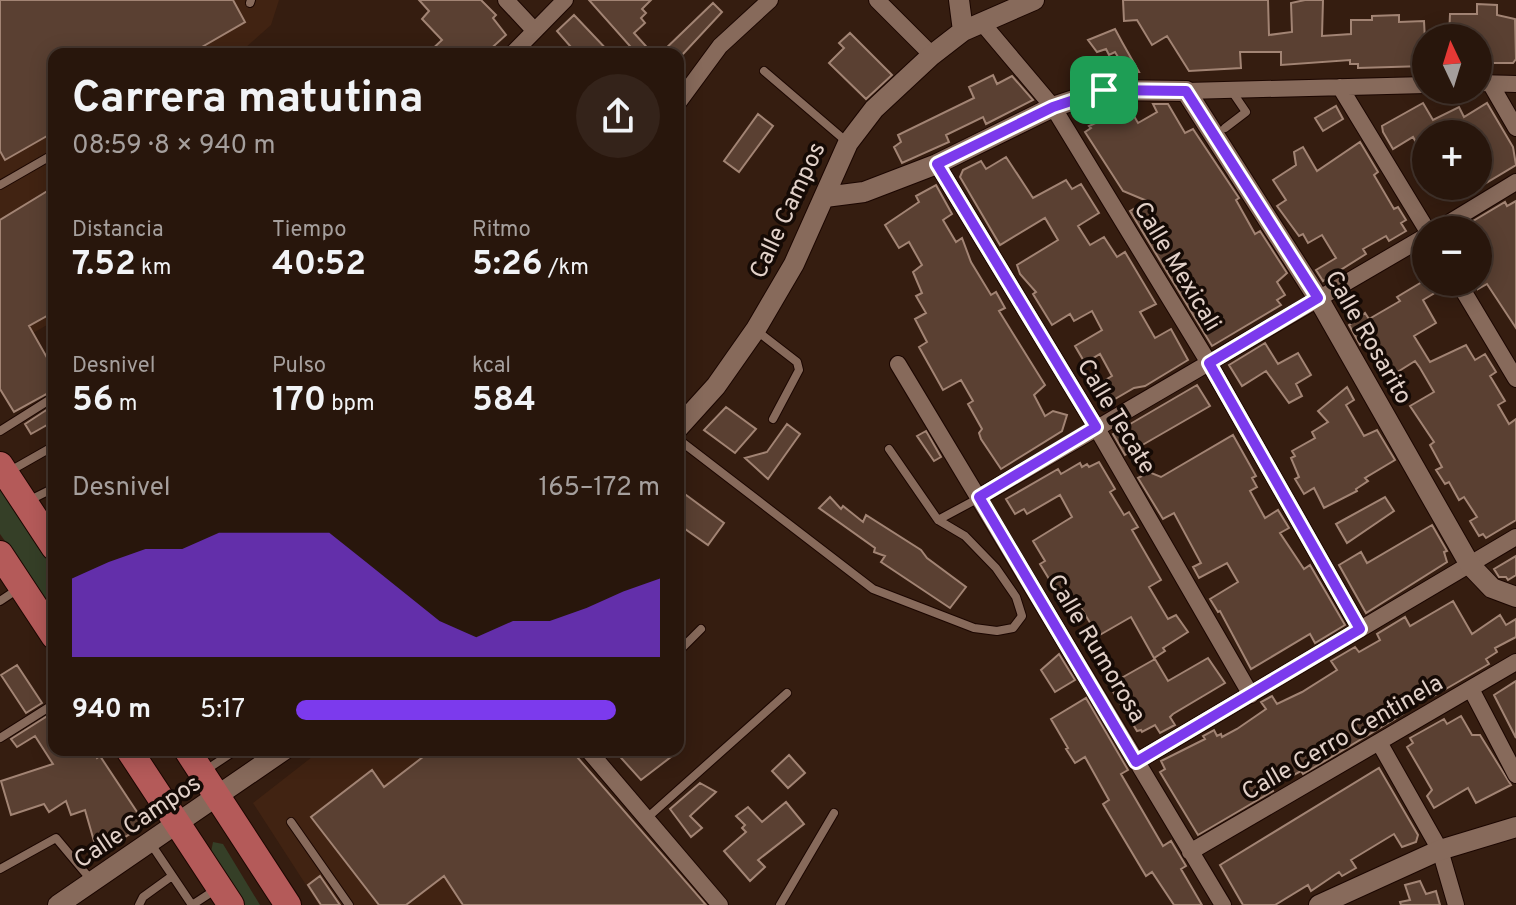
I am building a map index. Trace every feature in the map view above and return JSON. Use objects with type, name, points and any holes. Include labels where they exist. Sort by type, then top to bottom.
[{"type":"main road","points":[[3,469],[48,538]]},
{"type":"main road","points":[[8,579],[48,629]]},
{"type":"main road","points":[[133,756],[225,896]]},
{"type":"main road","points":[[191,756],[288,905]]},
{"type":"street","points":[[506,0],[534,30]]},
{"type":"street","points":[[518,48],[565,0]]},
{"type":"street","points":[[684,95],[720,46],[770,0]]},
{"type":"street","points":[[877,0],[932,55]]},
{"type":"street","points":[[959,0],[963,31]]},
{"type":"street","name":"Calle Campos","points":[[684,421],[716,386],[756,329],[794,264],[848,143],[874,109],[963,31],[1027,2]]},
{"type":"street","name":"Calle Mexicali","points":[[983,24],[1053,107],[1209,363],[1360,629]]},
{"type":"street","points":[[1492,83],[1516,84]]},
{"type":"street","points":[[825,197],[864,192],[937,164],[1053,107],[1104,90],[1412,85]]},
{"type":"street","points":[[1340,87],[1418,216]]},
{"type":"street","name":"Calle Rosarito","points":[[1186,91],[1318,298],[1470,565],[1492,588],[1516,597]]},
{"type":"street","points":[[1492,94],[1516,128]]},
{"type":"street","name":"Calle Tecate","points":[[937,164],[1096,427],[1251,695]]},
{"type":"street","points":[[1460,216],[1516,182]]},
{"type":"street","points":[[979,497],[1412,244]]},
{"type":"street","points":[[1466,296],[1516,379]]},
{"type":"street","name":"Calle Rumorosa","points":[[898,364],[1223,905]]},
{"type":"street","points":[[1136,762],[1516,537]]},
{"type":"street","name":"Calle Cerro Centinela","points":[[1190,852],[1516,662]]},
{"type":"street","points":[[1471,689],[1516,775]]},
{"type":"street","points":[[1380,744],[1440,850],[1456,905]]},
{"type":"street","name":"Calle Campos","points":[[58,905],[218,798],[273,756]]},
{"type":"street","points":[[593,756],[720,905]]},
{"type":"street","points":[[1332,902],[1440,850],[1516,827]]},
{"type":"lane","points":[[764,71],[848,143]]},
{"type":"lane","points":[[1225,128],[1246,112],[1231,90]]},
{"type":"lane","points":[[0,185],[48,157]]},
{"type":"lane","points":[[756,329],[797,362],[799,370],[773,419]]},
{"type":"lane","points":[[0,431],[48,401]]},
{"type":"lane","points":[[684,444],[873,589],[974,628],[997,631],[1013,628],[1022,616],[1016,597],[996,568],[965,536],[938,520],[889,449]]},
{"type":"lane","points":[[3,469],[48,449]]},
{"type":"lane","points":[[25,502],[48,491]]},
{"type":"lane","points":[[938,520],[979,497]]},
{"type":"lane","points":[[684,646],[701,629]]},
{"type":"lane","points":[[646,819],[787,693]]},
{"type":"lane","points":[[0,738],[48,708]]},
{"type":"lane","points":[[202,773],[227,756]]},
{"type":"lane","points":[[780,905],[834,813]]},
{"type":"lane","points":[[291,822],[349,905]]},
{"type":"lane","points":[[0,869],[56,838],[92,882]]},
{"type":"lane","points":[[150,843],[192,905],[225,896]]},
{"type":"lane","points":[[139,905],[143,897],[172,876]]},
{"type":"shaded area","points":[[0,0],[279,0],[271,25],[245,48],[48,48],[48,324],[0,352]]},
{"type":"shaded area","points":[[313,756],[575,756],[709,905],[319,905],[253,803]]},
{"type":"green space","points":[[0,486],[48,561],[48,602],[0,534]]},
{"type":"green space","points":[[213,842],[223,844],[260,905],[245,905],[211,852]]},
{"type":"building","points":[[0,0],[233,0],[245,22],[200,48],[48,48],[48,135],[5,160],[0,151]]},
{"type":"building","points":[[419,0],[481,0],[496,15],[493,18],[506,35],[492,48],[433,48],[442,40],[422,19],[429,11]]},
{"type":"building","points":[[589,0],[651,0],[642,9],[646,13],[641,18],[645,23],[634,33],[648,48],[632,48]]},
{"type":"building","points":[[1123,0],[1268,0],[1269,35],[1292,32],[1291,3],[1323,0],[1322,36],[1351,34],[1351,20],[1372,20],[1372,16],[1399,15],[1399,22],[1424,21],[1424,24],[1412,24],[1412,66],[1358,68],[1358,64],[1350,64],[1350,60],[1281,65],[1281,52],[1240,52],[1241,68],[1189,71],[1167,36],[1152,45],[1137,20],[1124,21]]},
{"type":"building","points":[[713,3],[722,12],[684,53],[684,48],[666,48]]},
{"type":"building","points":[[1477,4],[1497,5],[1497,15],[1515,19],[1516,59],[1513,63],[1492,63],[1492,24],[1450,24],[1450,14],[1477,14]]},
{"type":"building","points":[[574,15],[605,48],[572,48],[557,31]]},
{"type":"building","points":[[1115,29],[1139,72],[1127,72],[1115,52],[1109,55],[1106,49],[1097,52],[1088,40]]},
{"type":"building","points":[[850,33],[892,75],[866,99],[829,63],[844,48],[839,43]]},
{"type":"building","points":[[993,75],[997,84],[1012,76],[1033,100],[986,124],[983,117],[946,135],[949,142],[902,163],[894,147],[901,142],[898,135],[974,98],[969,87]]},
{"type":"building","points":[[1127,104],[1138,123],[1157,112],[1153,104],[1168,104],[1185,133],[1193,129],[1239,198],[1236,200],[1255,234],[1260,231],[1287,273],[1277,282],[1285,295],[1277,300],[1281,305],[1212,346],[1130,211],[1147,201],[1123,191],[1085,132],[1091,128],[1089,126],[1119,112],[1115,106]]},
{"type":"building","points":[[1421,104],[1433,120],[1412,120],[1412,138],[1393,149],[1382,126]]},
{"type":"building","points":[[1488,104],[1513,147],[1516,165],[1492,179],[1492,120],[1433,120],[1459,107],[1464,117]]},
{"type":"building","points":[[1336,106],[1343,119],[1323,131],[1315,118]]},
{"type":"building","points":[[758,114],[773,126],[739,172],[724,161]]},
{"type":"building","points":[[1360,142],[1378,172],[1374,175],[1394,209],[1398,207],[1406,220],[1401,223],[1406,231],[1389,241],[1386,236],[1363,249],[1366,254],[1323,281],[1316,270],[1336,258],[1322,235],[1308,243],[1303,234],[1299,236],[1277,206],[1286,200],[1273,180],[1296,165],[1294,152],[1303,147],[1317,171]]},
{"type":"building","points":[[1006,157],[1033,198],[1066,180],[1072,189],[1081,184],[1099,213],[1078,226],[1090,245],[1104,237],[1117,257],[1125,252],[1156,304],[1140,312],[1155,338],[1171,329],[1188,360],[1145,386],[1134,388],[1103,406],[1092,388],[1112,376],[1100,354],[1085,363],[1075,346],[1102,330],[1092,311],[1074,321],[1070,314],[1052,325],[1033,294],[1036,292],[1020,274],[1017,265],[1058,240],[1045,218],[1000,245],[960,177],[963,170],[981,161],[986,169]]},
{"type":"building","points":[[936,185],[952,214],[943,220],[956,242],[962,238],[971,262],[991,295],[996,292],[1005,308],[999,311],[1045,385],[1034,395],[1045,416],[1053,411],[1067,415],[1062,431],[1001,469],[981,439],[979,433],[982,429],[968,404],[973,401],[961,380],[943,390],[919,347],[927,342],[915,319],[926,313],[916,296],[922,293],[913,272],[922,265],[909,242],[899,248],[885,225],[919,202],[916,196]]},
{"type":"building","points":[[48,191],[48,315],[29,326],[48,359],[48,393],[14,412],[0,389],[0,220]]},
{"type":"building","points":[[1516,201],[1516,328],[1492,292],[1492,216],[1482,216],[1505,202],[1507,206]]},
{"type":"building","points":[[1412,288],[1412,296],[1430,296],[1423,300],[1436,323],[1414,336],[1430,362],[1466,345],[1475,360],[1485,354],[1496,372],[1490,376],[1505,401],[1498,405],[1509,424],[1516,419],[1516,520],[1486,538],[1483,534],[1479,536],[1470,521],[1477,517],[1464,497],[1459,500],[1449,482],[1445,484],[1436,470],[1442,467],[1430,445],[1434,442],[1410,406],[1434,392],[1420,368],[1415,361],[1391,376],[1374,338],[1360,345],[1349,325],[1365,313],[1369,319],[1400,301],[1397,297]]},
{"type":"building","points":[[1265,343],[1278,364],[1298,353],[1311,375],[1296,384],[1302,396],[1289,403],[1266,371],[1242,386],[1229,365]]},
{"type":"building","points":[[1197,385],[1210,406],[1125,455],[1113,434]]},
{"type":"building","points":[[1347,387],[1354,400],[1346,405],[1364,436],[1377,430],[1395,460],[1365,478],[1368,481],[1357,491],[1324,508],[1314,488],[1304,494],[1295,479],[1299,477],[1291,458],[1295,456],[1292,451],[1315,438],[1312,432],[1328,422],[1318,411]]},
{"type":"building","points":[[726,407],[756,429],[735,453],[704,430]]},
{"type":"building","points":[[48,409],[48,424],[31,434],[25,424]]},
{"type":"building","points":[[787,424],[800,434],[768,479],[745,458],[767,452]]},
{"type":"building","points":[[926,431],[941,457],[934,461],[917,436]]},
{"type":"building","points":[[1233,435],[1256,476],[1252,478],[1257,487],[1250,491],[1265,518],[1278,510],[1289,528],[1280,533],[1304,569],[1310,565],[1345,625],[1315,643],[1310,634],[1251,669],[1220,611],[1210,599],[1238,582],[1227,563],[1199,578],[1193,567],[1201,563],[1174,513],[1163,519],[1138,478],[1149,472],[1161,477]]},
{"type":"building","points":[[1099,462],[1115,489],[1110,492],[1124,515],[1129,512],[1138,527],[1132,530],[1161,580],[1149,587],[1168,619],[1176,615],[1188,632],[1163,648],[1165,651],[1154,658],[1131,617],[1098,636],[1077,601],[1066,607],[1040,564],[1045,561],[1033,541],[1072,517],[1060,495],[1027,514],[1024,509],[1015,514],[1006,499],[1058,469],[1061,474],[1080,463],[1082,467],[1087,464],[1089,467]]},
{"type":"building","points":[[684,493],[724,523],[708,545],[684,528]]},
{"type":"building","points":[[830,497],[841,509],[843,506],[863,522],[866,515],[921,550],[966,587],[950,608],[881,562],[885,556],[874,552],[875,548],[819,508]]},
{"type":"building","points":[[1385,497],[1394,511],[1347,543],[1336,524]]},
{"type":"building","points":[[1432,525],[1447,551],[1444,552],[1447,562],[1366,613],[1339,565],[1361,552],[1367,563]]},
{"type":"building","points":[[1516,556],[1516,575],[1508,580],[1499,577],[1494,569]]},
{"type":"building","points":[[1453,601],[1472,634],[1500,615],[1506,625],[1516,619],[1516,637],[1495,648],[1497,652],[1486,659],[1489,664],[1432,697],[1429,692],[1400,710],[1403,714],[1395,719],[1303,774],[1301,771],[1271,787],[1273,791],[1198,835],[1160,772],[1165,769],[1161,761],[1205,739],[1203,736],[1214,730],[1217,736],[1221,734],[1222,737],[1237,729],[1266,709],[1261,702],[1272,696],[1277,704],[1302,692],[1337,670],[1331,661],[1355,647],[1359,652],[1380,640],[1377,634],[1405,617],[1410,626]]},
{"type":"building","points":[[1059,654],[1075,680],[1055,692],[1041,670]]},
{"type":"building","points":[[1208,658],[1225,683],[1173,714],[1170,717],[1175,725],[1160,733],[1155,725],[1142,732],[1137,731],[1109,685],[1155,659],[1168,681]]},
{"type":"building","points":[[17,665],[42,703],[26,713],[1,675]]},
{"type":"building","points":[[1516,681],[1516,738],[1494,695]]},
{"type":"building","points":[[1086,698],[1128,770],[1121,774],[1163,846],[1171,841],[1186,866],[1181,869],[1202,905],[1174,905],[1152,872],[1146,876],[1103,804],[1109,800],[1085,757],[1075,763],[1066,749],[1051,719]]},
{"type":"building","points":[[48,716],[48,756],[100,756],[145,824],[98,855],[85,810],[71,815],[66,801],[49,812],[44,804],[11,815],[1,781],[53,764],[35,736],[17,747],[11,739]]},
{"type":"building","points":[[1461,716],[1472,735],[1480,735],[1511,785],[1476,803],[1468,788],[1434,808],[1427,796],[1432,790],[1407,747],[1413,743],[1410,738],[1444,719],[1447,724]]},
{"type":"building","points":[[789,755],[805,773],[788,788],[772,771]]},
{"type":"building","points":[[424,756],[576,756],[706,905],[463,905],[444,876],[406,905],[379,905],[311,817],[372,770],[384,787]]},
{"type":"building","points":[[619,756],[672,756],[641,780]]},
{"type":"building","points":[[1379,768],[1418,835],[1416,842],[1402,847],[1394,834],[1351,860],[1356,868],[1342,876],[1339,872],[1311,891],[1308,885],[1275,905],[1243,905],[1220,865]]},
{"type":"building","points":[[700,783],[716,792],[690,816],[702,828],[691,837],[670,809]]},
{"type":"building","points":[[786,802],[804,824],[758,860],[765,867],[750,881],[724,851],[746,832],[742,828],[745,825],[736,816],[748,807],[762,822]]},
{"type":"building","points":[[320,876],[340,905],[321,905],[308,885]]},
{"type":"building","points":[[1420,881],[1426,894],[1436,891],[1440,905],[1401,905],[1400,902],[1410,900],[1405,885]]},
{"type":"route","points":[[1104,90],[1186,91],[1318,298],[1209,363],[1360,629],[1136,762],[979,497],[1096,427],[937,164],[1053,107],[1104,90]]}]
